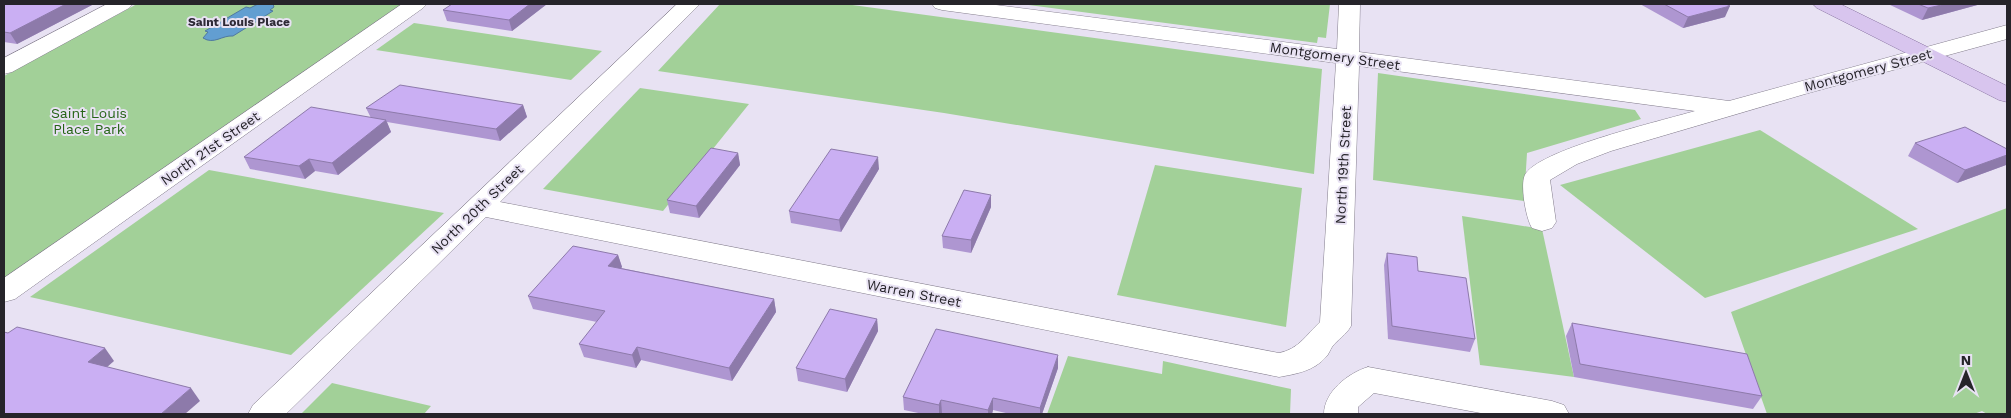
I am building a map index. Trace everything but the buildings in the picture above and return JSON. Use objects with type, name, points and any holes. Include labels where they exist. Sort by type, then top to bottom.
[{"type":"main road","points":[[1824,4],[2007,95]]},
{"type":"street","points":[[4,67],[122,4]]},
{"type":"street","name":"North 21st Street","points":[[4,292],[416,4]]},
{"type":"street","name":"North 20th Street","points":[[265,414],[689,4]]},
{"type":"street","name":"Montgomery Street","points":[[942,4],[1728,108]]},
{"type":"street","name":"North 19th Street","points":[[1334,326],[1350,4]]},
{"type":"street","name":"Montgomery Street","points":[[1542,222],[1536,182],[1537,176],[1584,152],[1728,108],[2007,32]]},
{"type":"street","name":"Warren Street","points":[[479,207],[1278,365],[1299,361],[1315,349],[1320,340],[1334,326]]},
{"type":"street","points":[[1341,414],[1341,403],[1368,379],[1552,414]]},
{"type":"green space","name":"Saint Louis Place Park","points":[[137,4],[402,4],[4,278],[4,76]]},
{"type":"green space","points":[[720,4],[845,4],[1322,69],[1314,174],[944,113],[658,71]]},
{"type":"green space","points":[[1021,4],[1330,4],[1326,38],[1318,37],[1317,43]]},
{"type":"green space","points":[[414,23],[602,51],[571,80],[376,50]]},
{"type":"green space","points":[[1378,73],[1635,110],[1641,119],[1527,153],[1524,201],[1373,180]]},
{"type":"green space","points":[[640,88],[749,104],[663,211],[543,189]]},
{"type":"green space","points":[[1760,130],[1918,229],[1705,298],[1560,185]]},
{"type":"green space","points":[[1155,165],[1302,188],[1286,327],[1117,295]]},
{"type":"green space","points":[[209,170],[444,213],[291,355],[30,297]]},
{"type":"green space","points":[[2007,208],[2007,414],[1987,414],[1982,411],[1974,414],[1767,414],[1731,312]]},
{"type":"green space","points":[[1462,216],[1542,229],[1574,377],[1480,365]]},
{"type":"green space","points":[[1068,356],[1162,374],[1163,361],[1291,389],[1290,414],[1047,414]]},
{"type":"green space","points":[[332,383],[431,406],[424,414],[301,414]]},
{"type":"water","points":[[258,4],[273,4],[274,7],[270,10],[273,11],[233,36],[214,40],[203,38],[208,32],[205,31],[246,7],[250,8]]},
{"type":"district","name":"Saint Louis Place","points":[[239,22]]}]
